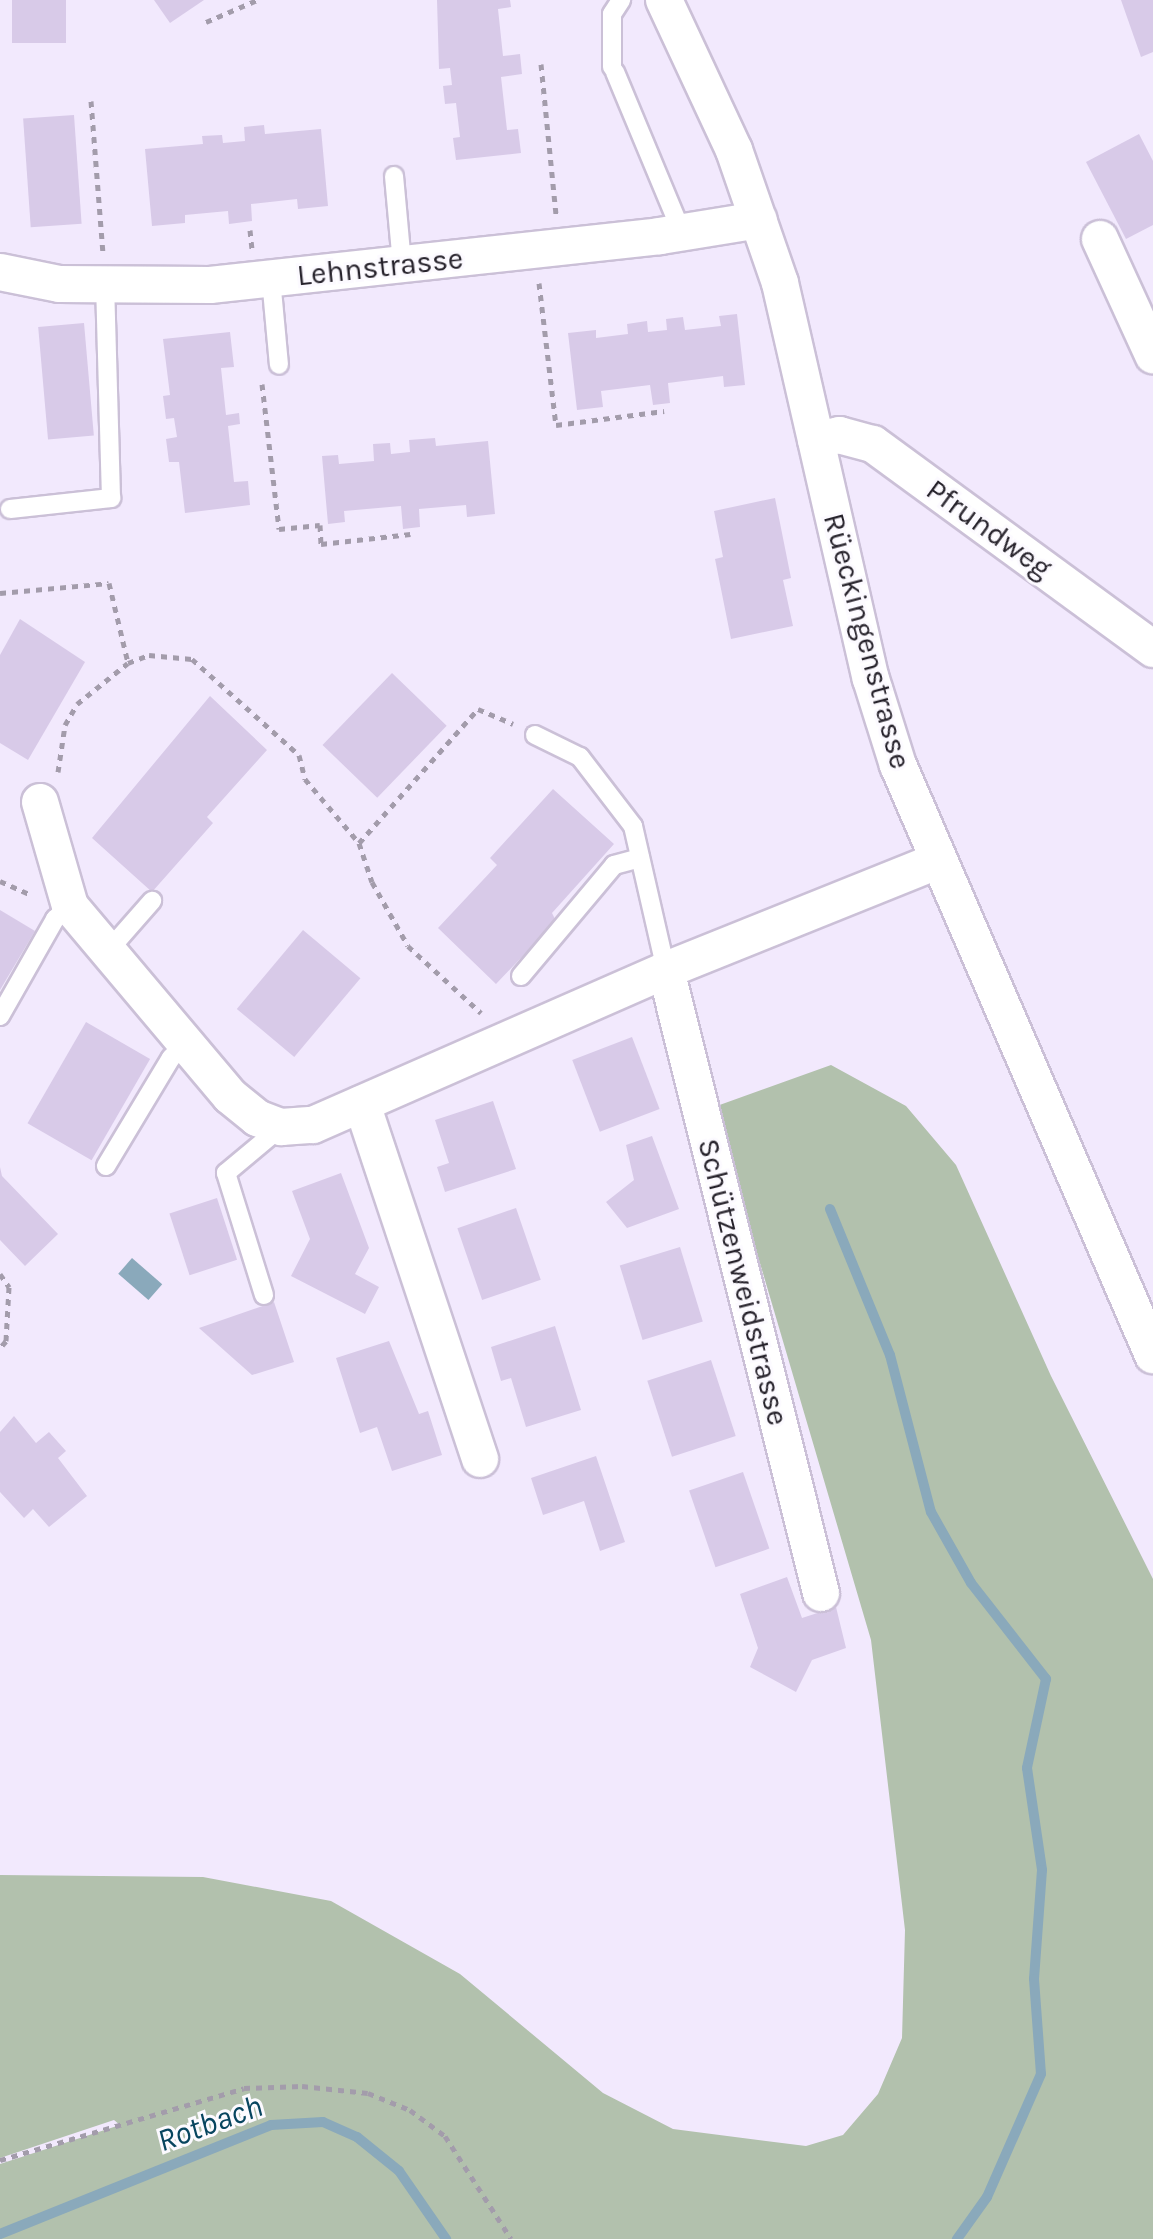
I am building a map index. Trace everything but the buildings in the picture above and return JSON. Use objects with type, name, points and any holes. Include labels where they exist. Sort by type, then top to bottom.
[{"type":"street","name":"Rüeckingenstrasse","points":[[664,0],[690,47],[759,220],[798,354],[871,679],[935,862],[1153,1355]]},
{"type":"street","name":"Lehnstrasse","points":[[0,272],[59,284],[104,275],[210,285],[682,233],[759,220]]},
{"type":"street","points":[[1100,239],[1153,355]]},
{"type":"street","name":"Pfrundweg","points":[[816,440],[839,435],[873,444],[1153,649]]},
{"type":"street","points":[[48,791],[70,906],[230,1096],[257,1118],[281,1127],[313,1125],[666,970],[935,862]]},
{"type":"street","name":"Schützenweidstrasse","points":[[666,970],[821,1593]]},
{"type":"street","points":[[362,1104],[480,1459]]},
{"type":"lane","points":[[621,0],[612,14],[614,69],[682,233]]},
{"type":"lane","points":[[394,176],[402,264]]},
{"type":"lane","points":[[10,509],[111,498],[104,275]]},
{"type":"lane","points":[[271,279],[279,365]]},
{"type":"lane","points":[[535,735],[580,757],[633,826],[666,970]]},
{"type":"lane","points":[[521,976],[614,865],[640,858]]},
{"type":"lane","points":[[108,951],[152,901]]},
{"type":"lane","points":[[0,1016],[55,919],[70,906]]},
{"type":"lane","points":[[106,1166],[171,1058],[185,1043]]},
{"type":"lane","points":[[264,1295],[226,1173],[281,1127]]},
{"type":"path","points":[[206,22],[257,0]]},
{"type":"path","points":[[541,64],[557,224]]},
{"type":"path","points":[[91,101],[104,275]]},
{"type":"path","points":[[539,279],[556,425],[664,411]]},
{"type":"path","points":[[261,374],[279,529],[320,525],[321,544],[410,534]]},
{"type":"path","points":[[0,593],[109,583],[128,663]]},
{"type":"path","points":[[48,791],[65,725],[77,704],[128,663],[149,655],[192,659],[206,667],[299,755],[305,779],[359,843],[372,882],[408,946],[478,1010]]},
{"type":"path","points":[[359,843],[478,709],[535,735]]},
{"type":"path","points":[[0,1274],[9,1287],[6,1341],[0,1348]]},
{"type":"path","points":[[0,2160],[244,2088],[302,2086],[368,2093],[410,2110],[445,2136],[511,2239]]},
{"type":"green space","points":[[831,1065],[906,1106],[956,1165],[1051,1376],[1153,1579],[1153,2239],[0,2239],[0,2164],[120,2125],[114,2120],[0,2158],[0,1875],[203,1877],[331,1901],[460,1974],[603,2093],[673,2129],[806,2146],[843,2135],[878,2094],[902,2038],[905,1930],[871,1640],[714,1107]]},
{"type":"water","points":[[132,1258],[162,1284],[148,1300],[118,1274]]},
{"type":"waterway","points":[[830,1209],[890,1355],[931,1512],[971,1583],[1046,1679],[1027,1768],[1042,1870],[1034,1979],[1041,2074],[987,2197],[957,2239]]},
{"type":"waterway","name":"Rotbach","points":[[0,2234],[271,2125],[323,2122],[357,2137],[399,2171],[446,2239]]}]
